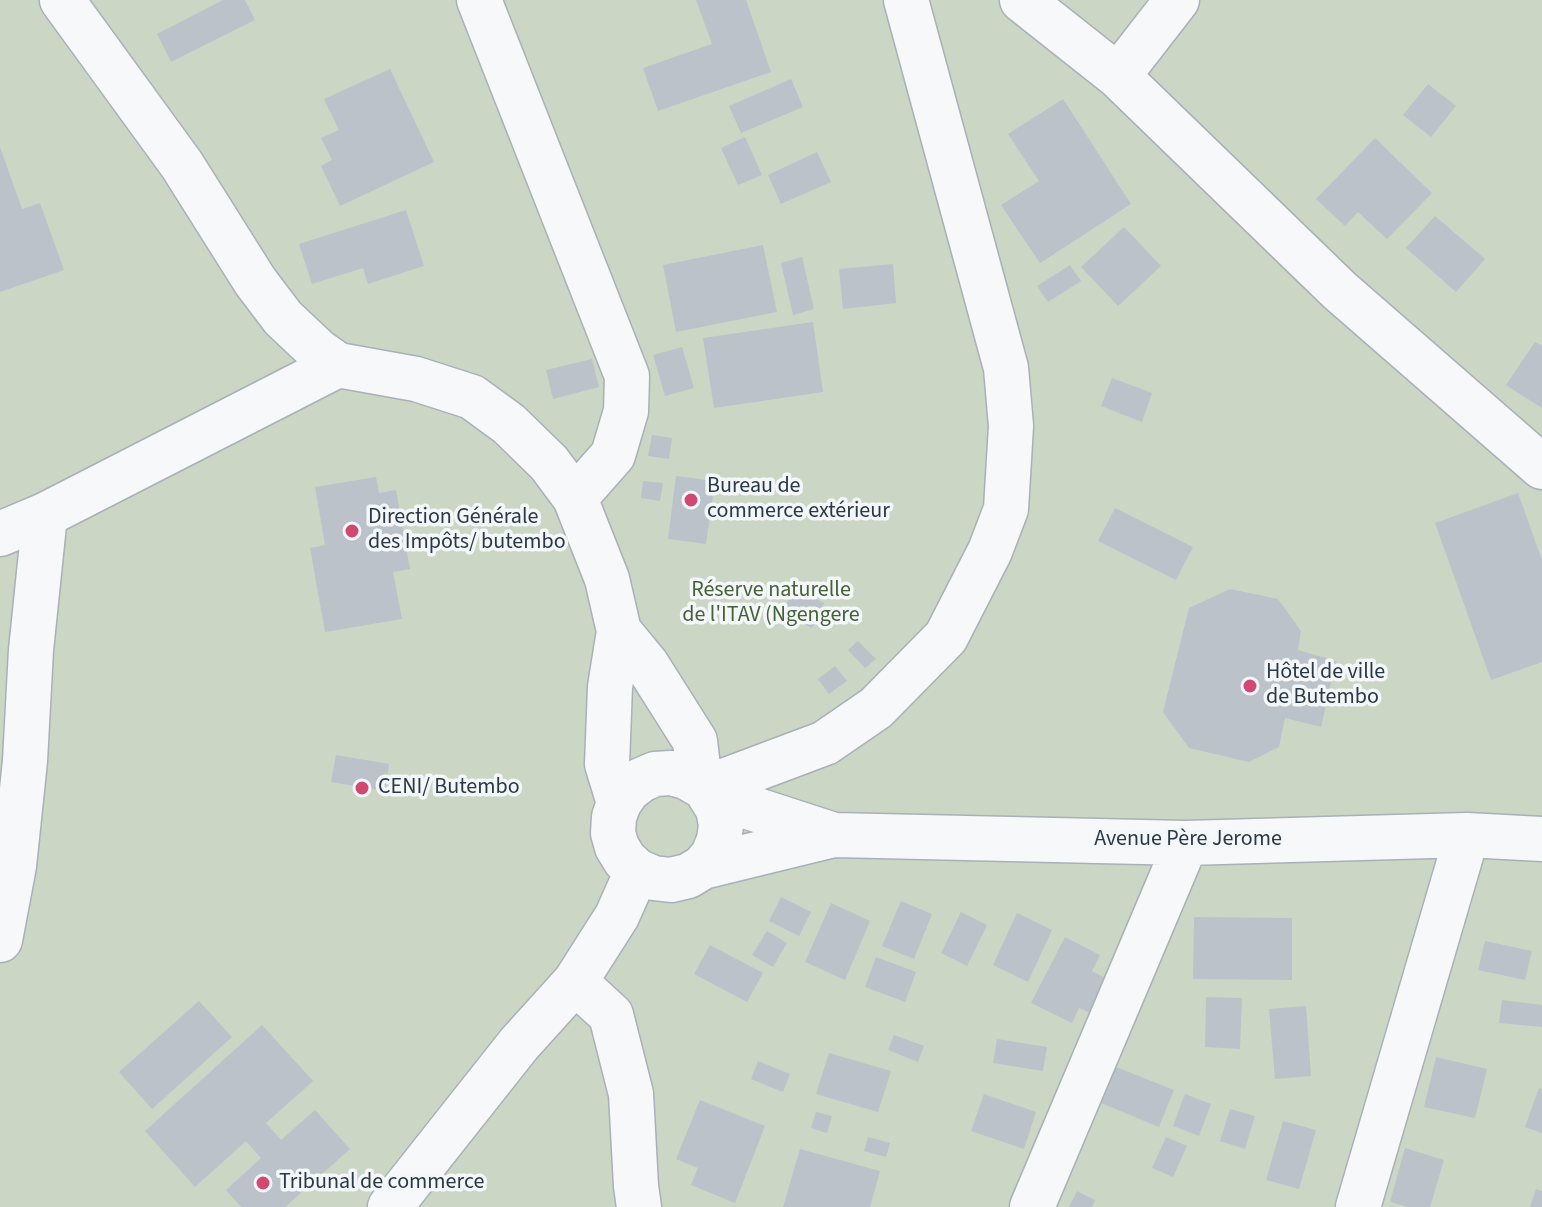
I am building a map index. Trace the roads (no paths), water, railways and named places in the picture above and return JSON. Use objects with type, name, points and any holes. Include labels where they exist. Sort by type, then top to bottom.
[{"type":"street","points":[[62,0],[182,165],[283,318],[338,365],[416,379],[472,397],[509,424],[549,463],[575,498],[607,579],[619,631],[610,687],[607,764],[619,803]]},
{"type":"street","points":[[479,0],[627,376],[626,411],[613,455],[575,498]]},
{"type":"street","points":[[705,789],[825,743],[876,708],[946,637],[990,551],[1006,509],[1011,426],[1006,368],[906,0]]},
{"type":"street","points":[[1022,0],[1118,76],[1339,290],[1542,467]]},
{"type":"street","points":[[1118,76],[1177,0]]},
{"type":"street","points":[[0,534],[45,515],[338,365]]},
{"type":"street","points":[[0,940],[16,851],[45,515]]},
{"type":"street","points":[[619,631],[647,665],[695,741],[705,789],[718,809],[721,825],[713,855],[703,867]]},
{"type":"street","points":[[671,773],[686,777],[705,789],[834,835],[703,867],[688,876],[671,880],[653,878],[637,871],[625,860],[613,833],[614,817],[628,790],[655,774],[671,773]]},
{"type":"street","name":"Avenue Père Jerome","points":[[834,835],[1186,843],[1467,835],[1542,839]]},
{"type":"street","points":[[1358,1207],[1467,835]]},
{"type":"street","points":[[1032,1207],[1186,843]]},
{"type":"street","points":[[390,1207],[519,1044],[575,982],[617,916],[637,871]]},
{"type":"street","points":[[575,982],[611,1015],[631,1094],[639,1207]]},
{"type":"place","name":"Bureau de commerce extérieur","points":[[691,500]]},
{"type":"place","name":"Direction Générale des Impôts/ butembo","points":[[352,531]]},
{"type":"place","name":"Hôtel de ville de Butembo","points":[[1250,686]]},
{"type":"place","name":"CENI/ Butembo","points":[[362,788]]},
{"type":"place","name":"Tribunal de commerce","points":[[263,1183]]},
{"type":"park label","name":"Réserve naturelle de l'ITAV (Ngengere","points":[[771,604]]}]
